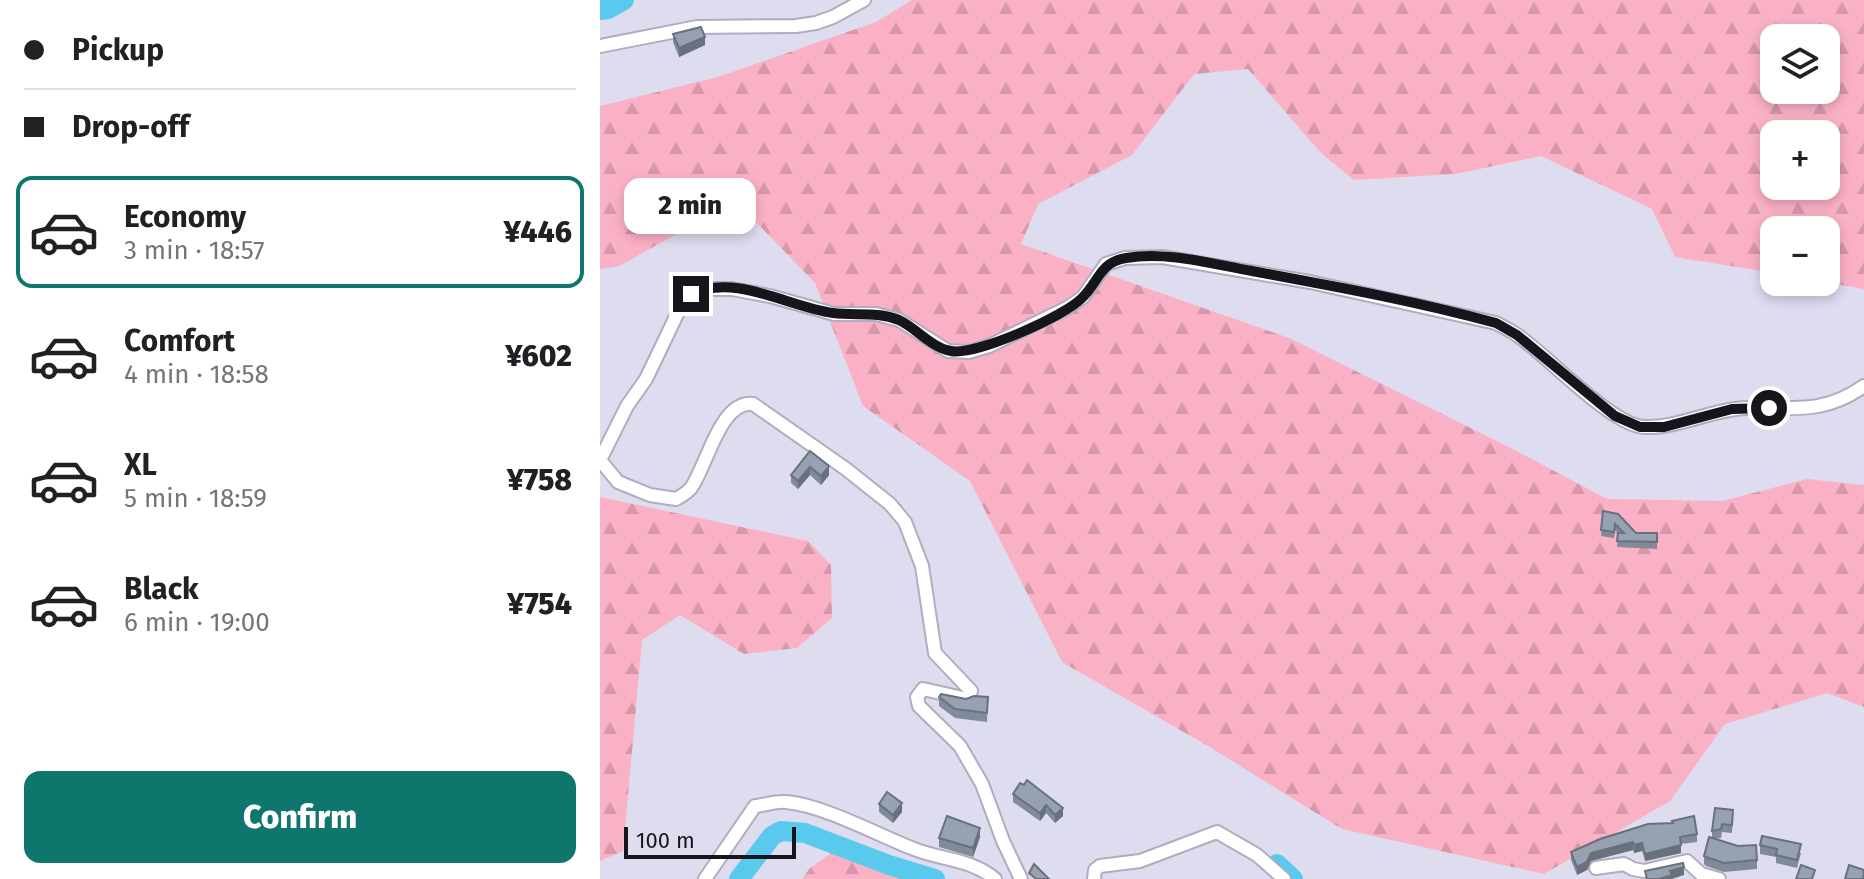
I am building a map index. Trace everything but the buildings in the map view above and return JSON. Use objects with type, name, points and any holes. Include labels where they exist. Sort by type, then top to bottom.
[{"type":"street","points":[[600,46],[697,27],[816,23],[864,0]]},
{"type":"street","points":[[1021,879],[982,784],[960,746],[919,706],[917,697],[923,689],[967,699],[971,691],[935,653],[922,566],[905,522],[890,504],[753,404],[744,403],[736,407],[723,422],[689,491],[676,499],[659,498],[618,482],[600,460],[627,406],[646,379],[681,306],[691,294],[702,289],[732,289],[834,314],[876,314],[899,320],[948,351],[969,352],[989,346],[1067,308],[1083,297],[1106,264],[1125,258],[1187,259],[1310,282],[1496,323],[1517,335],[1615,416],[1640,427],[1664,427],[1732,409],[1821,408],[1847,398],[1864,386]]},
{"type":"street","points":[[705,879],[755,806],[786,802],[818,810],[919,851],[950,857],[985,871],[995,879]]},
{"type":"street","points":[[1094,879],[1095,870],[1100,866],[1140,861],[1217,832],[1257,855],[1284,879]]},
{"type":"street","points":[[1596,868],[1624,864],[1636,874],[1687,861],[1701,874],[1719,879]]},
{"type":"green space","points":[[912,0],[1864,0],[1864,289],[1840,285],[1840,216],[1760,216],[1760,271],[1675,257],[1652,209],[1541,156],[1455,174],[1354,180],[1322,154],[1248,69],[1194,74],[1132,155],[1038,204],[1021,244],[1289,338],[1607,499],[1722,501],[1807,479],[1864,485],[1864,707],[1827,693],[1725,724],[1670,801],[1544,874],[1342,829],[1208,746],[1062,662],[970,481],[863,406],[815,283],[757,223],[696,223],[619,266],[600,269],[600,106],[718,77],[876,22]]},
{"type":"green space","points":[[600,497],[808,541],[831,565],[832,618],[797,648],[744,654],[680,615],[642,640],[623,851],[600,861]]},
{"type":"green space","points":[[834,851],[904,879],[802,879],[810,868]]},
{"type":"waterway","points":[[600,10],[624,0]]},
{"type":"waterway","points":[[739,879],[772,836],[781,831],[805,833],[935,879]]},
{"type":"waterway","points":[[1277,864],[1293,879]]},
{"type":"route","points":[[691,294],[702,289],[732,289],[834,314],[876,314],[899,320],[948,351],[969,352],[1041,323],[1067,308],[1083,297],[1106,264],[1125,258],[1187,259],[1310,282],[1496,323],[1517,335],[1615,416],[1640,427],[1664,427],[1732,409],[1769,408]]}]
